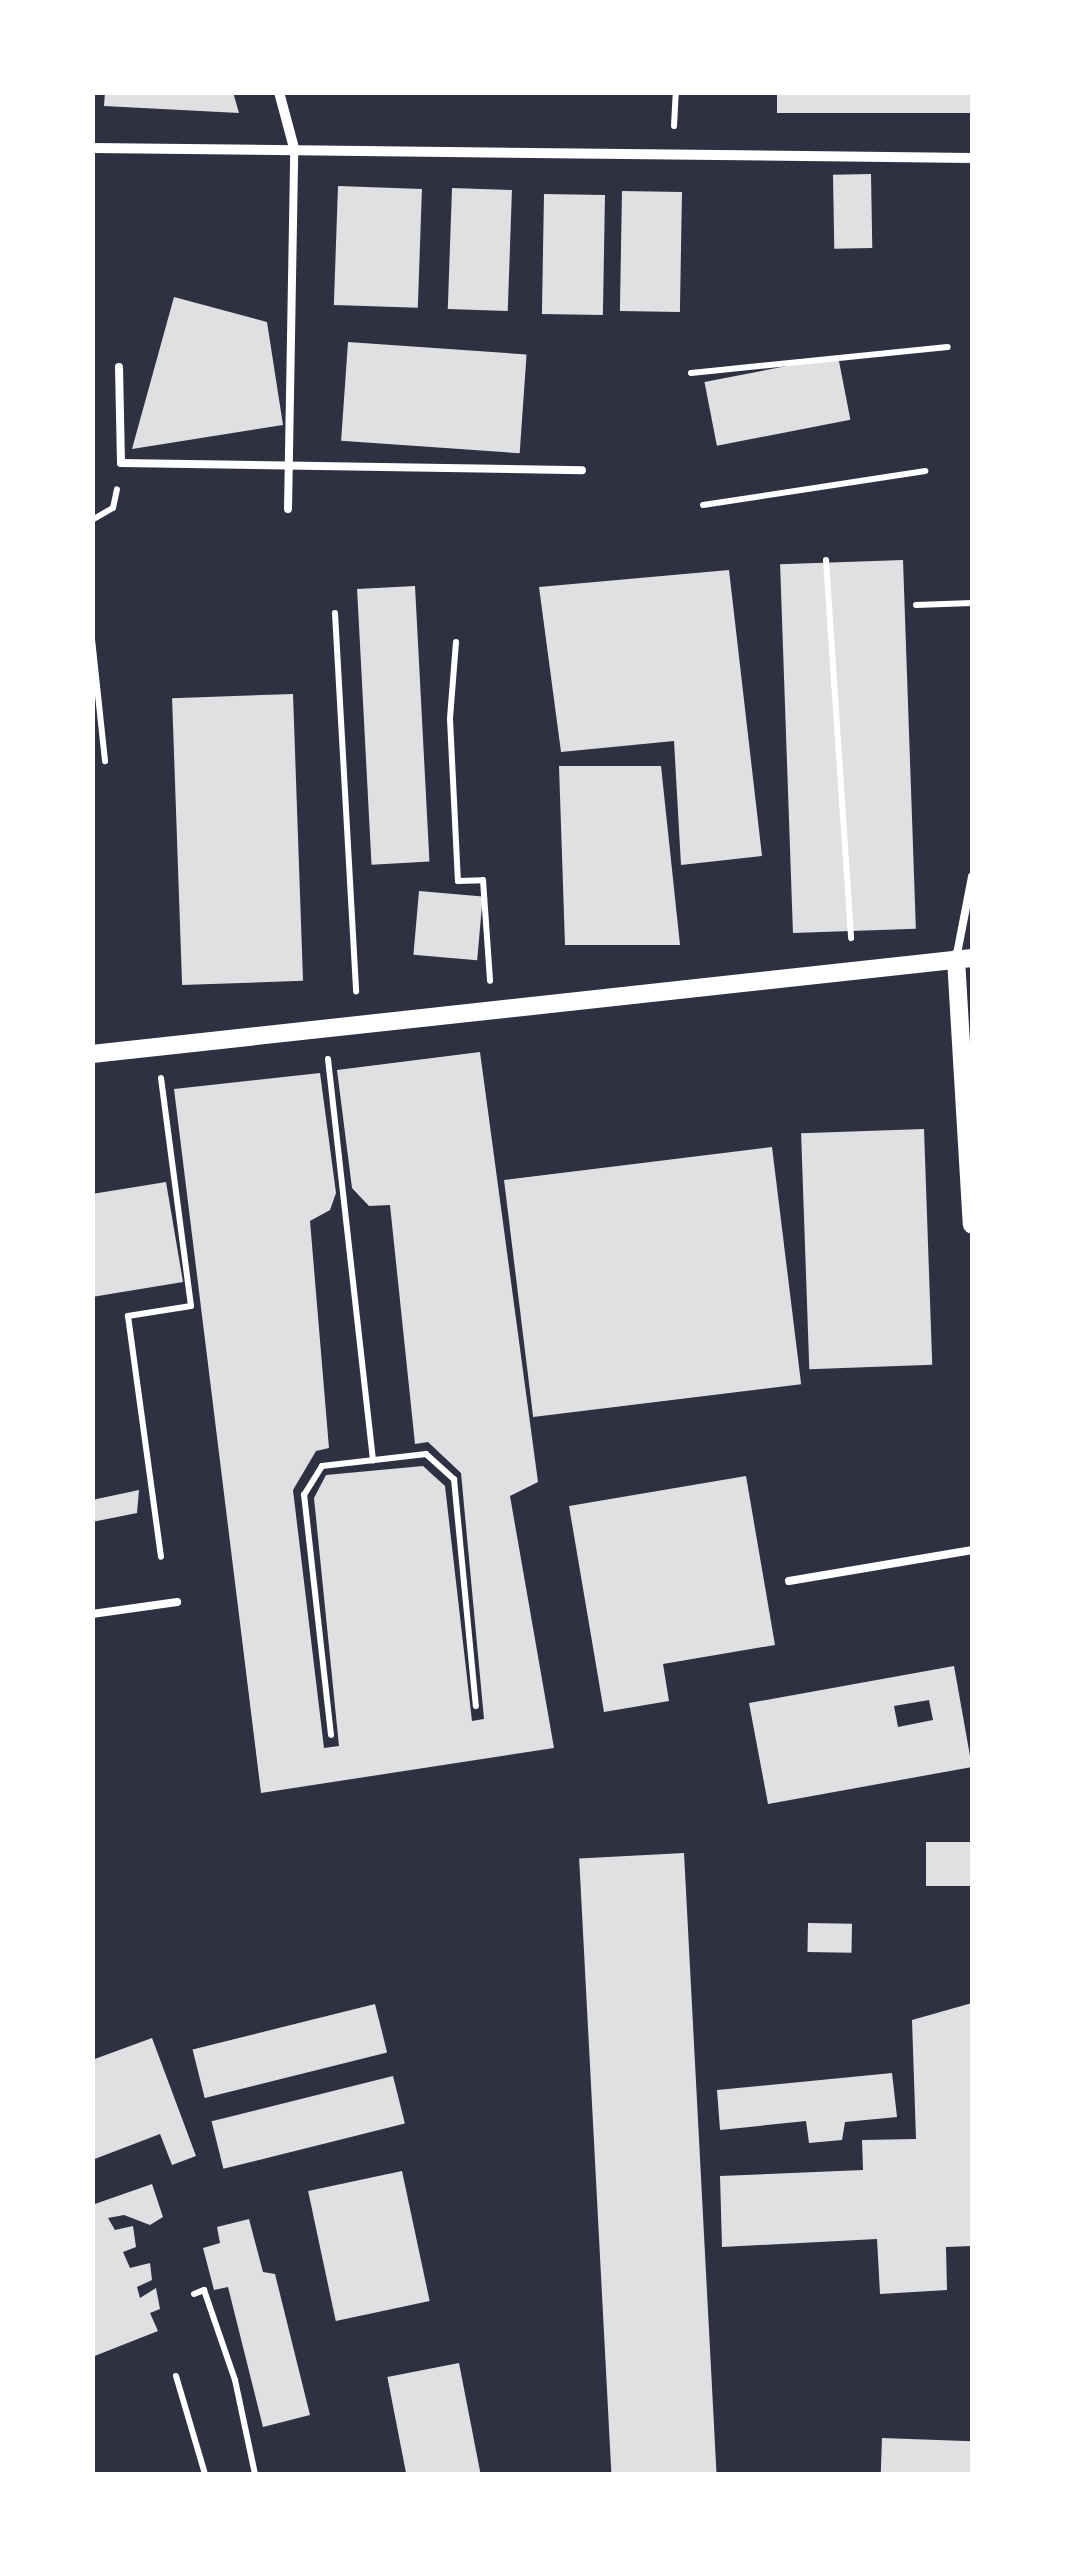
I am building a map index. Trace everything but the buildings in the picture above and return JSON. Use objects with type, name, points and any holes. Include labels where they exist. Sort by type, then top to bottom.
[{"type":"street","points":[[279,92],[294,148]]},
{"type":"street","points":[[92,148],[972,158]]},
{"type":"street","points":[[92,1054],[964,958],[972,1225]]},
{"type":"lane","points":[[288,509],[294,148]]},
{"type":"lane","points":[[119,367],[121,463],[286,470],[582,470]]},
{"type":"lane","points":[[964,958],[972,877]]},
{"type":"lane","points":[[789,1581],[972,1550]]},
{"type":"lane","points":[[92,1614],[176,1602]]},
{"type":"path","points":[[691,373],[948,346]]},
{"type":"path","points":[[92,520],[114,508],[121,463]]},
{"type":"path","points":[[704,504],[925,471]]},
{"type":"path","points":[[826,560],[852,970]]},
{"type":"path","points":[[916,606],[972,603]]},
{"type":"path","points":[[334,613],[358,1025]]},
{"type":"path","points":[[92,639],[105,761]]},
{"type":"path","points":[[456,642],[450,719],[458,881],[482,880],[492,1010]]},
{"type":"path","points":[[324,1028],[373,1460]]},
{"type":"path","points":[[156,1048],[191,1306],[128,1316],[162,1557]]},
{"type":"path","points":[[332,1735],[304,1495],[322,1466],[426,1454],[454,1479],[476,1706]]},
{"type":"path","points":[[194,2294],[204,2290],[235,2380],[255,2474]]},
{"type":"path","points":[[176,2376],[205,2474]]}]
